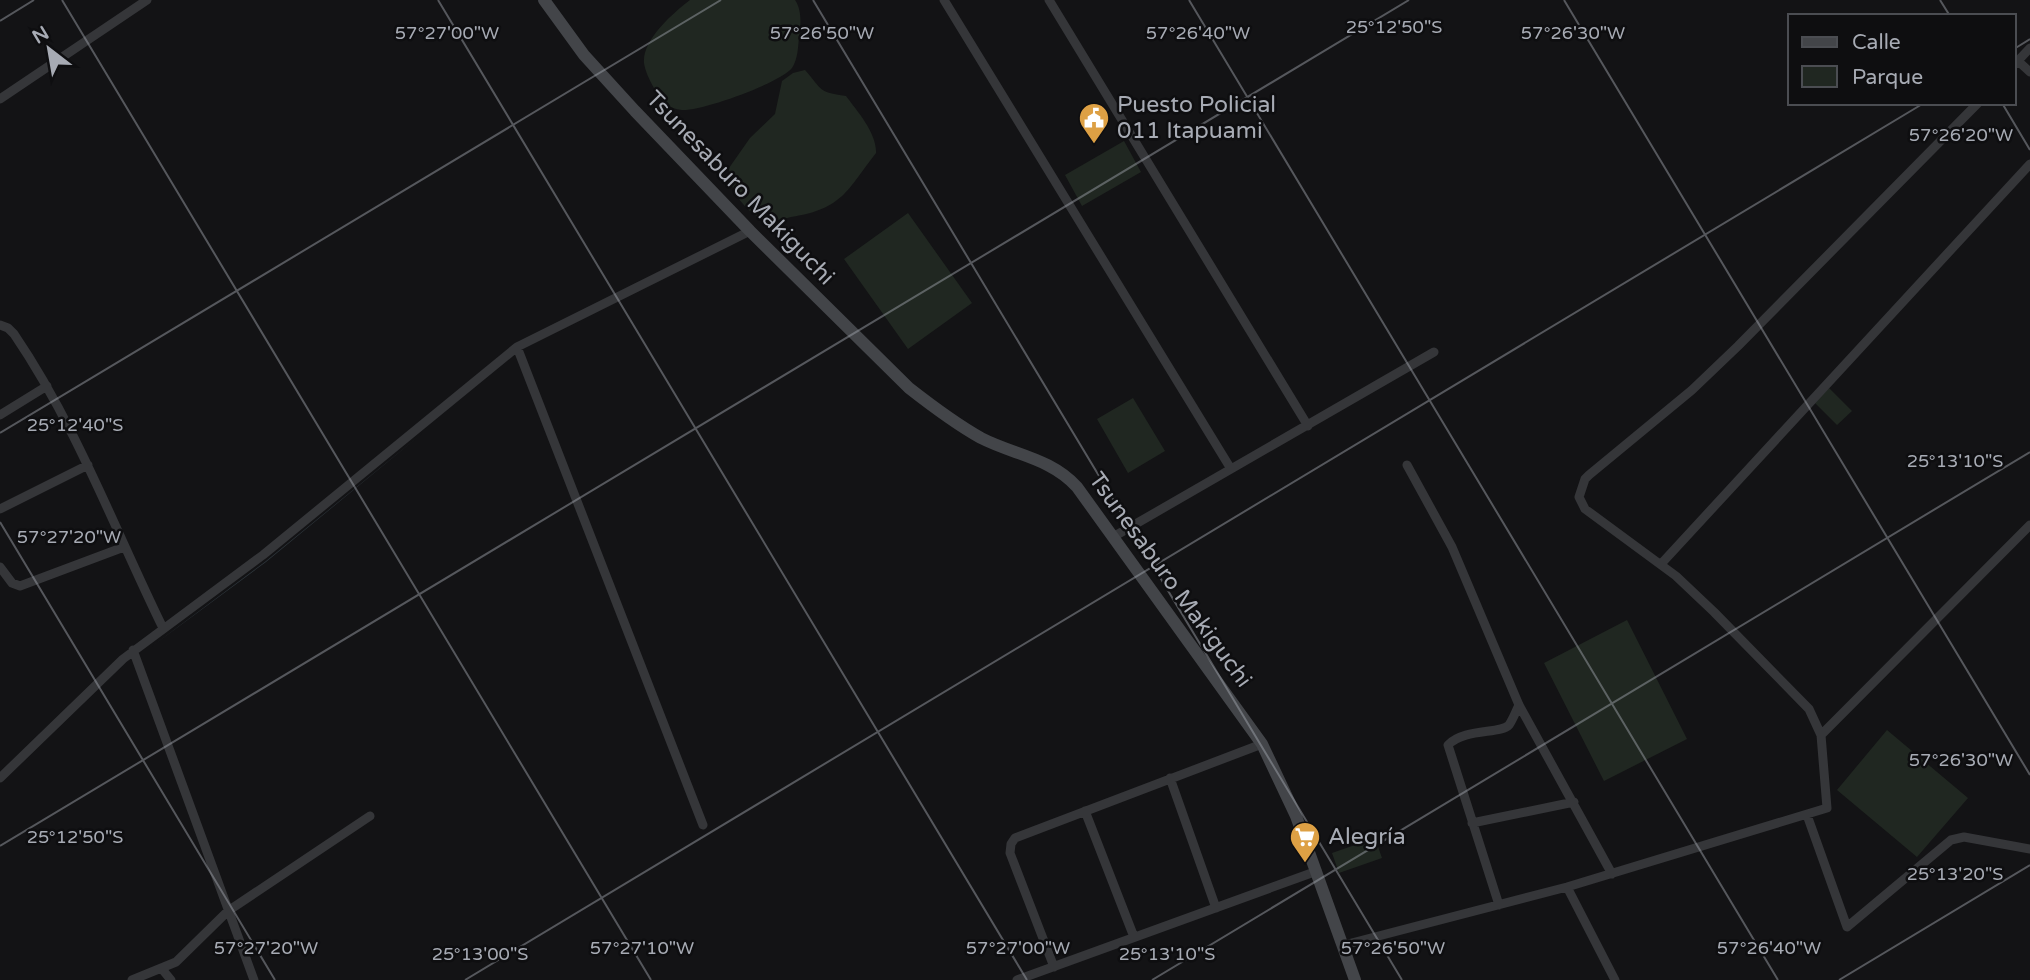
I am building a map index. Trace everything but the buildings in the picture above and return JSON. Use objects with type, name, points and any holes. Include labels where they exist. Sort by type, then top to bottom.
[{"type":"street","points":[[127,0],[133,9]]},
{"type":"street","points":[[0,99],[148,0]]},
{"type":"street","name":"Tsunesaburo Makiguchi","points":[[544,0],[601,75],[750,231],[909,388],[981,438],[1034,458],[1063,473],[1077,487],[1262,744],[1281,780],[1317,871],[1344,945],[1353,979]]},
{"type":"street","points":[[944,0],[1231,469]]},
{"type":"street","points":[[1049,0],[1308,425]]},
{"type":"street","points":[[2030,48],[2016,63],[2030,72]]},
{"type":"street","points":[[1344,945],[1567,887],[1827,808],[1821,735],[1814,716],[1806,705],[1714,612],[1661,564],[1585,509],[1579,497],[1584,479],[1692,390],[1976,105]]},
{"type":"street","points":[[1661,564],[2030,164]]},
{"type":"street","points":[[0,778],[133,650],[263,555],[517,347],[750,231]]},
{"type":"street","points":[[0,325],[14,334],[47,386],[88,465],[163,628]]},
{"type":"street","points":[[517,347],[703,825]]},
{"type":"street","points":[[1113,537],[1434,352]]},
{"type":"street","points":[[0,415],[47,386]]},
{"type":"street","points":[[0,509],[88,465]]},
{"type":"street","points":[[1407,465],[1451,547],[1519,705],[1612,874]]},
{"type":"street","points":[[1821,735],[2030,525]]},
{"type":"street","points":[[0,567],[12,583],[20,586],[124,547]]},
{"type":"street","points":[[133,650],[254,980]]},
{"type":"street","points":[[1499,905],[1448,745],[1453,740],[1471,733],[1504,729],[1509,725],[1519,705]]},
{"type":"street","points":[[1054,967],[1010,853],[1012,844],[1021,835],[1262,744]]},
{"type":"street","points":[[1170,778],[1216,908]]},
{"type":"street","points":[[1472,823],[1574,802]]},
{"type":"street","points":[[1085,811],[1134,937]]},
{"type":"street","points":[[1807,815],[1847,928],[1951,841],[1964,837],[2030,849]]},
{"type":"street","points":[[132,980],[176,962],[228,911],[370,816]]},
{"type":"street","points":[[1017,980],[1317,871]]},
{"type":"street","points":[[1567,887],[1615,980]]},
{"type":"street","points":[[162,969],[171,980]]},
{"type":"green space","points":[[690,0],[795,0],[799,8],[800,23],[797,53],[792,68],[773,81],[722,101],[682,110],[669,106],[649,79],[644,63],[645,54],[653,36]]},
{"type":"green space","points":[[805,70],[821,89],[846,96],[870,130],[876,153],[850,187],[833,203],[808,213],[764,221],[739,199],[732,185],[729,168],[750,138],[775,114],[782,81],[793,73]]},
{"type":"green space","points":[[1124,141],[1141,172],[1082,206],[1065,175]]},
{"type":"green space","points":[[908,213],[972,303],[908,349],[844,259]]},
{"type":"green space","points":[[1829,388],[1852,411],[1837,425],[1814,402]]},
{"type":"green space","points":[[1133,398],[1165,451],[1128,473],[1097,419]]},
{"type":"green space","points":[[1627,620],[1687,739],[1604,781],[1544,663]]},
{"type":"green space","points":[[1887,730],[1968,798],[1917,857],[1837,790]]},
{"type":"green space","points":[[1375,838],[1382,858],[1339,873],[1332,853]]},
{"type":"shaded area","points":[[424,432],[266,562],[151,647],[266,561]]},
{"type":"place","name":"Puesto Policial 011 Itapuami","points":[[1094,145]]},
{"type":"place","name":"Alegría","points":[[1305,864]]}]
